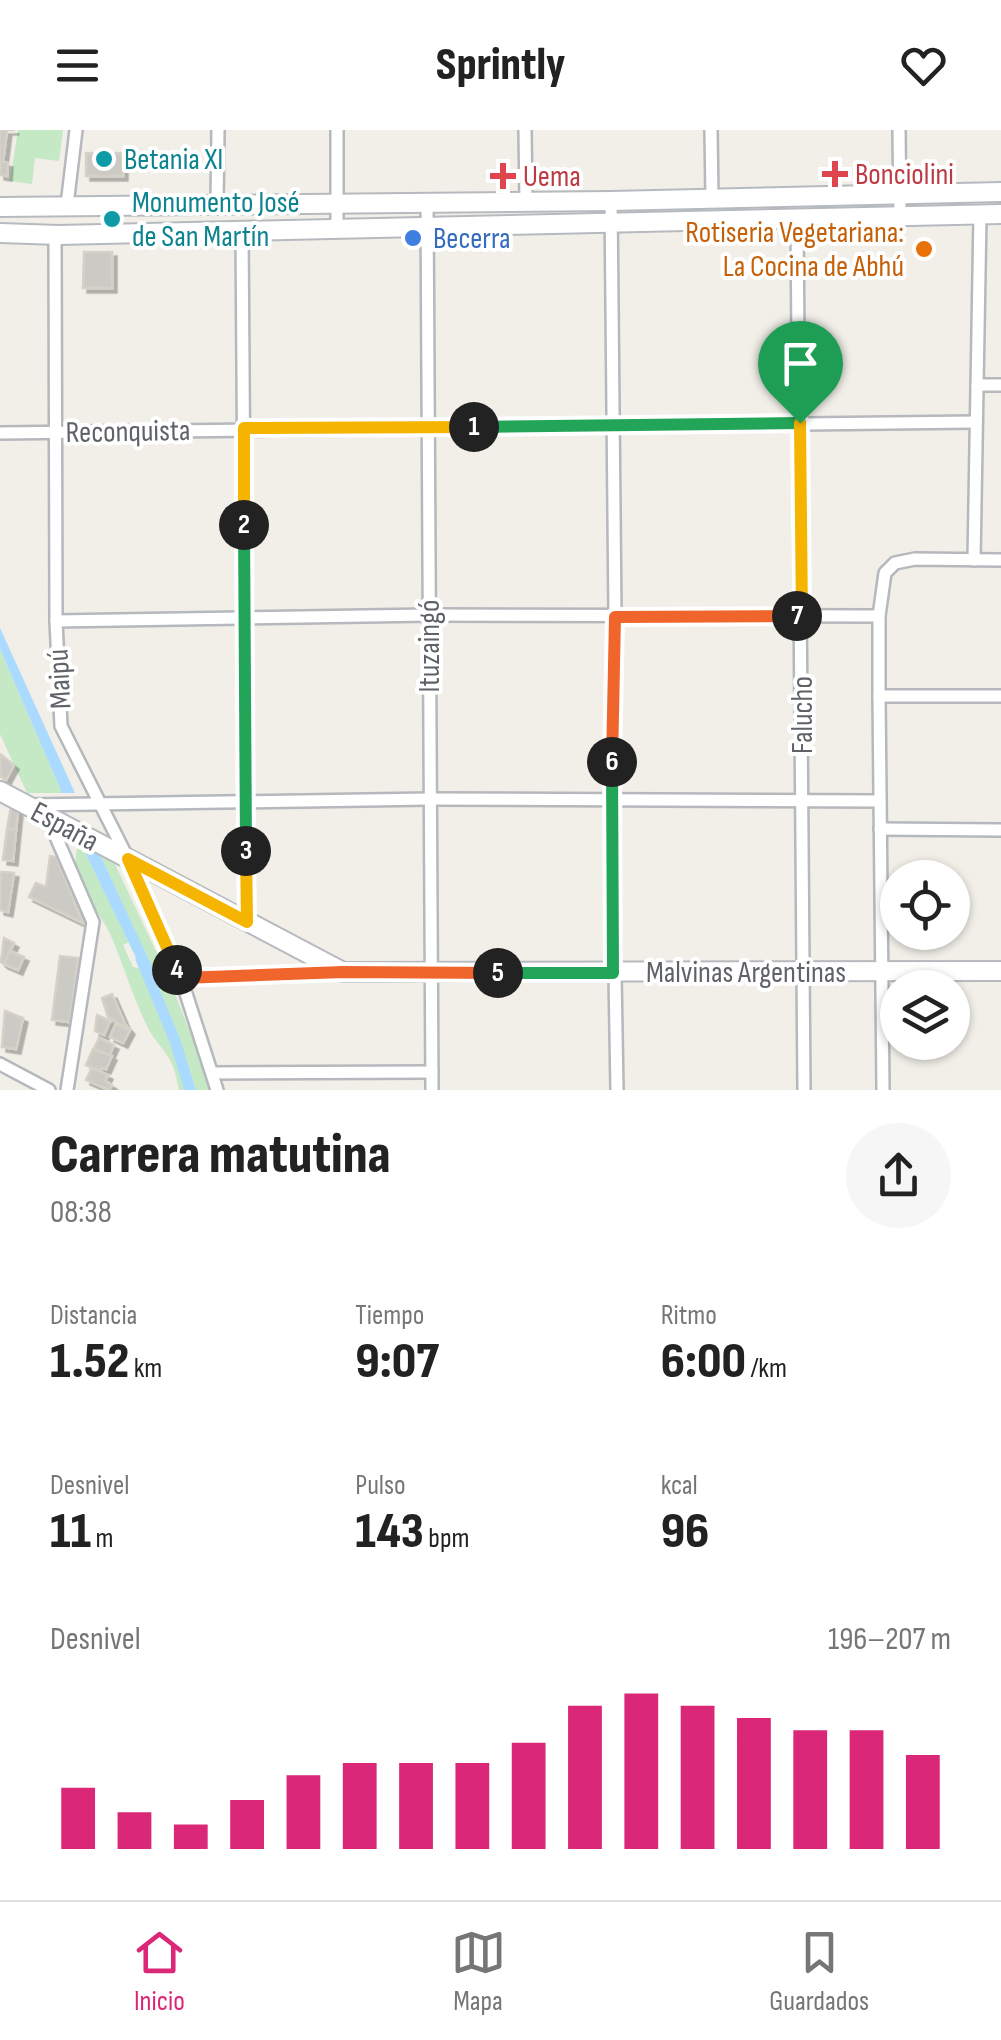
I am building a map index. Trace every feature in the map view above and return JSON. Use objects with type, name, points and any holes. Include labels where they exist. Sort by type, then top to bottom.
[{"type":"main road","points":[[0,206],[611,201],[1001,192]]},
{"type":"main road","points":[[55,235],[44,230],[40,220],[43,210],[60,205]]},
{"type":"main road","points":[[0,233],[55,235],[1001,214]]},
{"type":"main road","name":"España","points":[[0,791],[343,972]]},
{"type":"main road","name":"Malvinas Argentinas","points":[[343,972],[880,971]]},
{"type":"main road","name":"Malvinas Argentinas","points":[[970,971],[1001,971]]},
{"type":"street","points":[[60,205],[76,130]]},
{"type":"street","points":[[217,204],[218,130]]},
{"type":"street","points":[[337,130],[337,228]]},
{"type":"street","points":[[526,130],[526,202]]},
{"type":"street","points":[[711,130],[712,198]]},
{"type":"street","points":[[899,130],[900,217]]},
{"type":"street","points":[[611,201],[613,973],[617,1090]]},
{"type":"street","name":"Ituzaingó","points":[[427,202],[432,1090]]},
{"type":"street","points":[[974,560],[980,215]]},
{"type":"street","name":"Falucho","points":[[797,220],[804,1090]]},
{"type":"street","points":[[242,231],[247,922]]},
{"type":"street","name":"Maipú","points":[[55,235],[56,621],[61,726],[128,859],[181,978],[217,1090]]},
{"type":"street","points":[[977,385],[1001,385]]},
{"type":"street","name":"Reconquista","points":[[0,433],[976,422]]},
{"type":"street","points":[[882,970],[879,616],[885,573],[894,563],[915,559],[1001,560]]},
{"type":"street","points":[[56,621],[429,615],[879,616]]},
{"type":"street","points":[[879,696],[1001,696]]},
{"type":"street","points":[[28,806],[430,798],[880,801]]},
{"type":"street","points":[[47,815],[93,922],[67,1090]]},
{"type":"street","points":[[880,829],[1001,830]]},
{"type":"street","points":[[181,978],[343,972]]},
{"type":"street","points":[[883,1060],[884,1090]]},
{"type":"street","points":[[0,1064],[49,1090]]},
{"type":"street","points":[[213,1074],[432,1072]]},
{"type":"green space","points":[[18,130],[63,130],[59,161],[35,158],[32,184],[10,181]]},
{"type":"green space","points":[[0,649],[62,793],[27,793],[0,734]]},
{"type":"green space","points":[[78,845],[82,846],[129,942],[123,945],[133,967],[153,971],[100,855],[114,862],[169,979],[213,1090],[179,1090],[172,1064],[148,1028],[111,936],[80,882]]},
{"type":"water","points":[[0,628],[75,793],[62,793],[0,649]]},
{"type":"water","points":[[82,846],[100,855],[154,971],[142,970]]},
{"type":"building","points":[[0,130],[7,130],[3,162],[8,163],[7,176],[0,175]]},
{"type":"building","name":"Betania XI","points":[[86,153],[123,153],[123,176],[86,176]]},
{"type":"building","points":[[84,252],[112,252],[112,288],[83,288]]},
{"type":"building","points":[[0,754],[14,765],[6,780],[1,777]]},
{"type":"building","points":[[11,807],[18,811],[16,830],[7,829]]},
{"type":"building","points":[[7,829],[16,830],[13,861],[3,860]]},
{"type":"building","points":[[50,856],[56,857],[83,923],[29,897],[36,883],[46,887]]},
{"type":"building","points":[[1,872],[14,873],[8,912],[0,910]]},
{"type":"building","points":[[4,938],[14,943],[4,964],[1,962]]},
{"type":"building","points":[[10,951],[24,957],[18,970],[4,964]]},
{"type":"building","points":[[60,956],[78,958],[70,1022],[52,1020]]},
{"type":"building","points":[[112,994],[130,1030],[108,1017],[102,998]]},
{"type":"building","points":[[5,1011],[23,1018],[16,1049],[2,1047]]},
{"type":"building","points":[[97,1015],[110,1021],[104,1035],[95,1031]]},
{"type":"building","points":[[116,1024],[130,1030],[123,1043],[110,1037]]},
{"type":"building","points":[[99,1038],[114,1045],[109,1056],[94,1049]]},
{"type":"building","points":[[93,1049],[112,1056],[106,1069],[100,1071],[86,1065]]},
{"type":"building","points":[[92,1068],[108,1075],[105,1081],[112,1085],[109,1090],[86,1080]]},
{"type":"waterway","points":[[141,959],[175,1041],[190,1090]]},
{"type":"place","name":"Betania XI","points":[[104,159]]},
{"type":"place","name":"Bonciolini","points":[[835,174]]},
{"type":"place","name":"Uema","points":[[503,176]]},
{"type":"place","name":"Monumento José de San Martín","points":[[112,219]]},
{"type":"place","name":"Becerra","points":[[413,238]]},
{"type":"place","name":"Rotiseria Vegetariana: La Cocina de Abhú","points":[[924,249]]},
{"type":"route","points":[[800,423],[802,616],[615,617],[613,973],[343,972],[181,978],[128,859],[247,922],[244,428],[800,423]]}]
